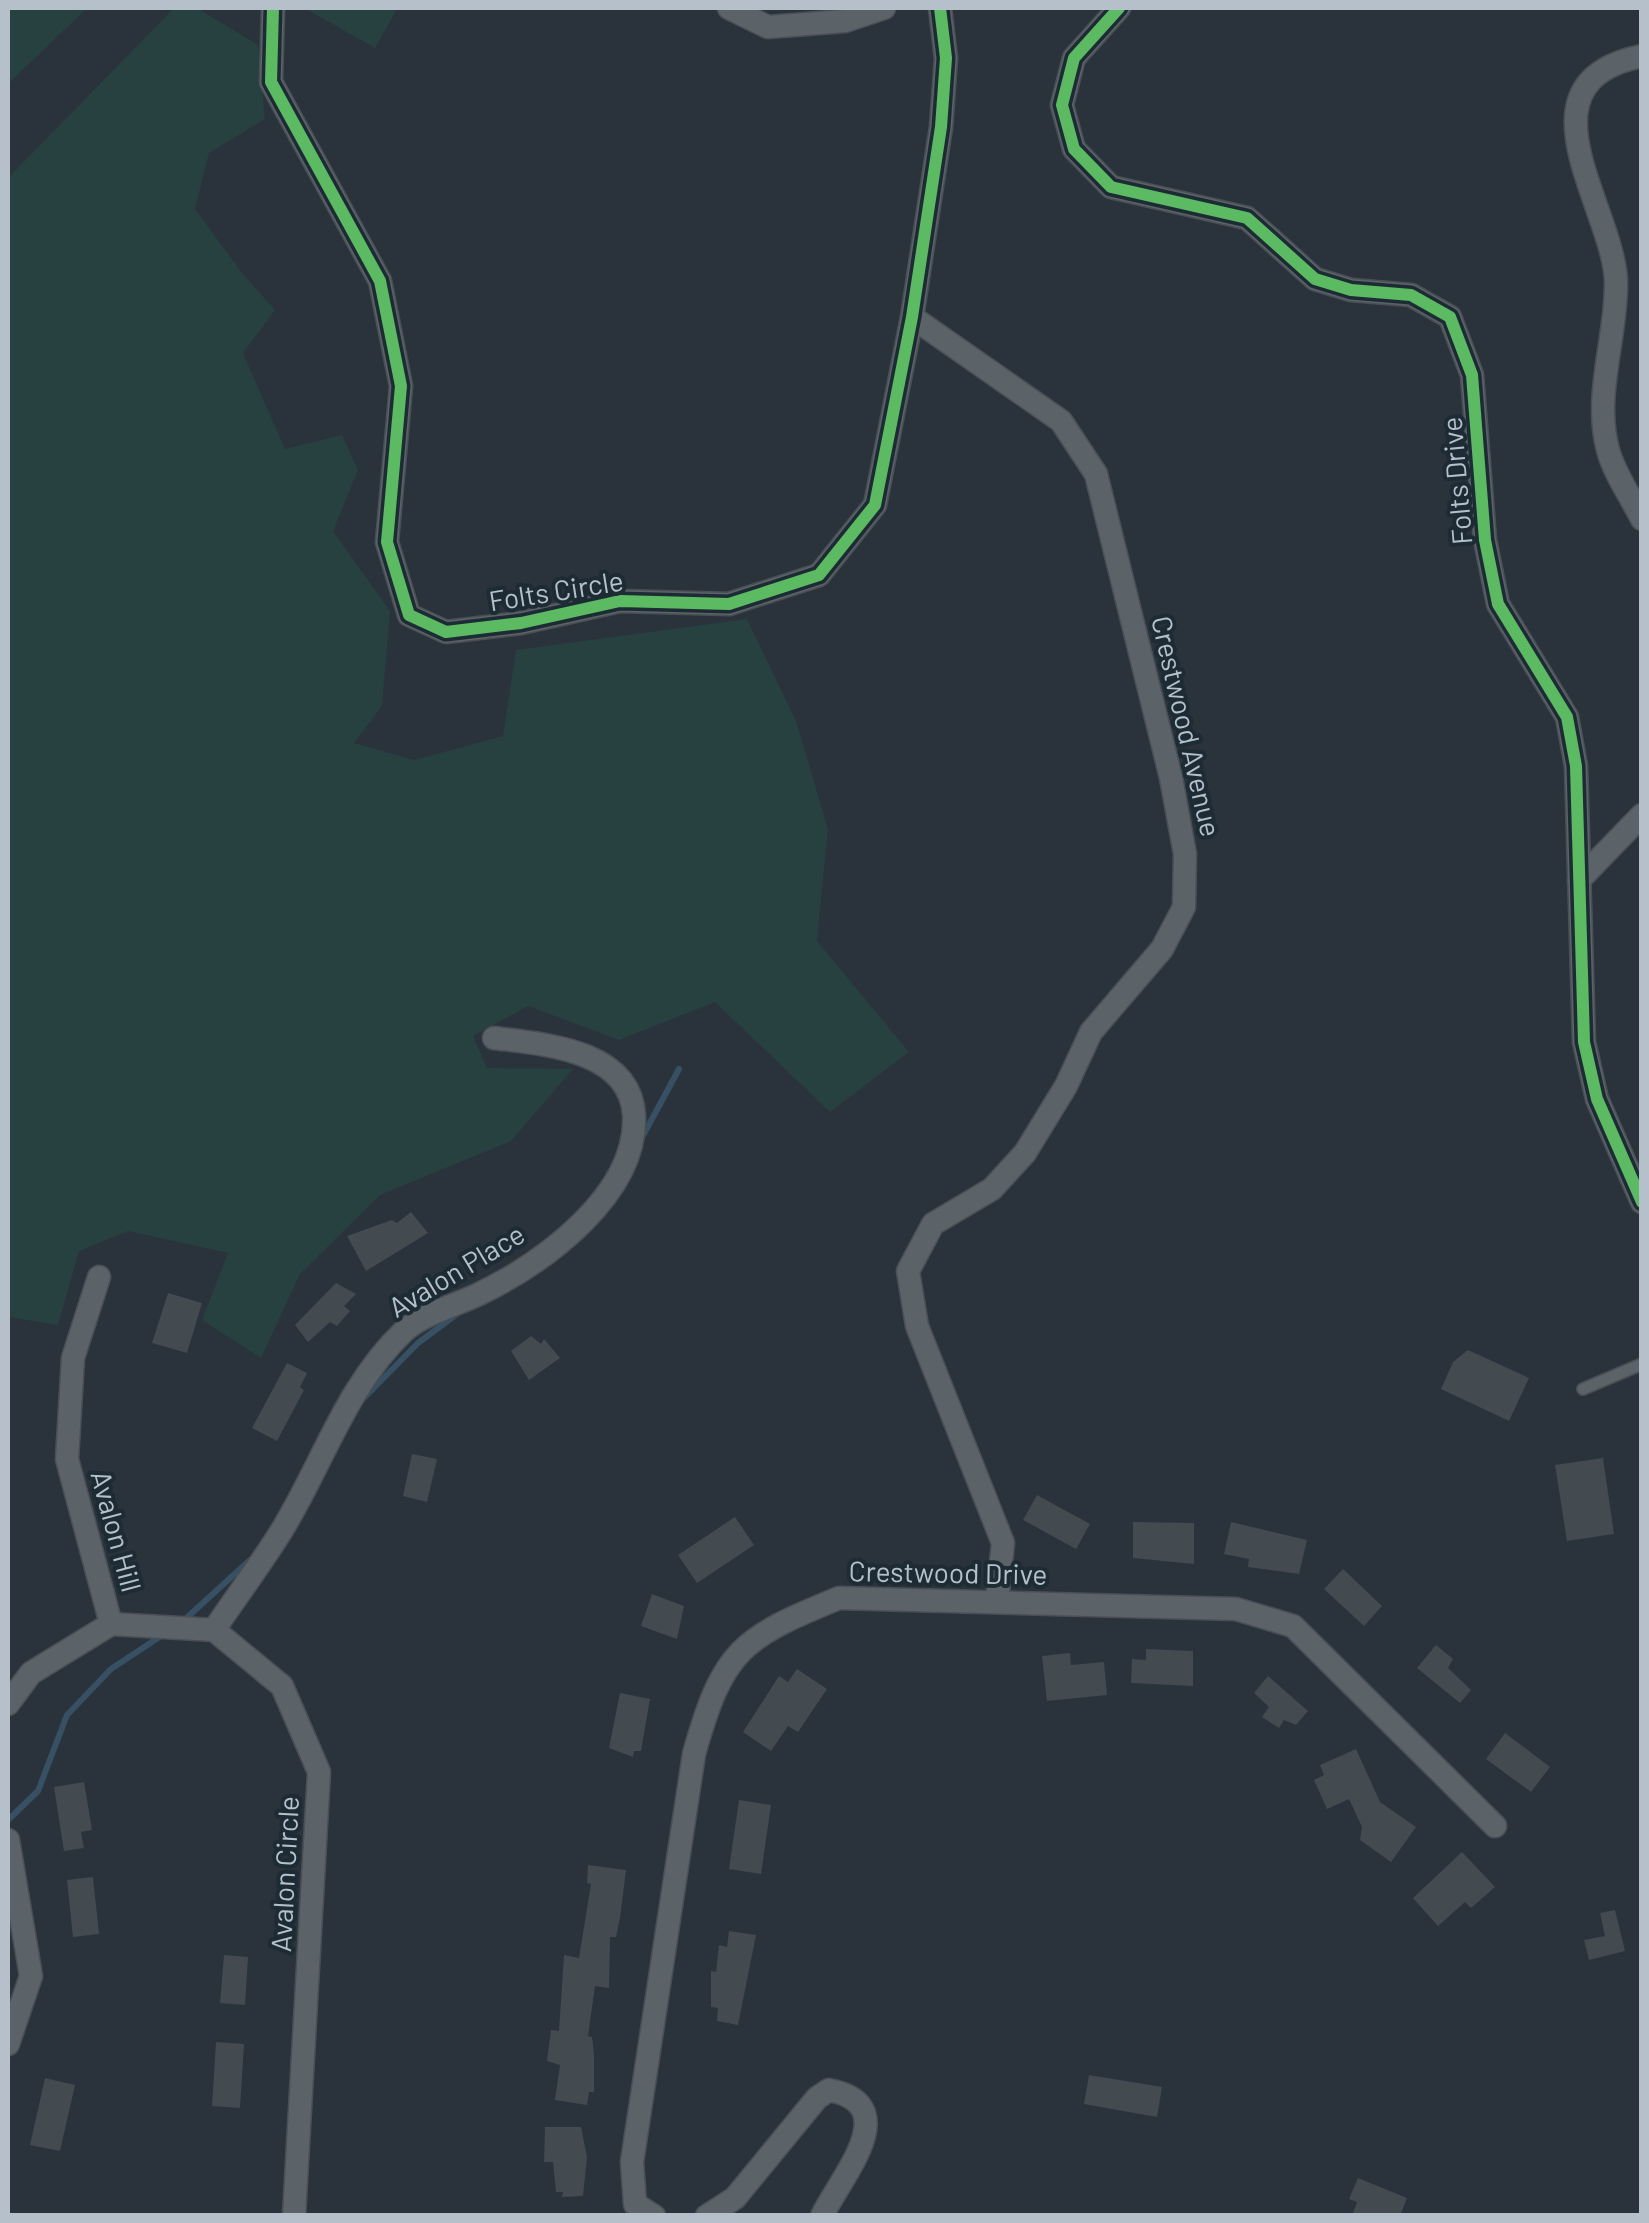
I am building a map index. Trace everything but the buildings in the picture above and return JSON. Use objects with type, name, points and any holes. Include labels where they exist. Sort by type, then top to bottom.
[{"type":"street","name":"Folts Circle","points":[[273,8],[272,82],[380,280],[401,386],[387,542],[409,615],[446,632],[521,623],[620,601],[728,604],[818,575],[875,506],[912,317],[942,127],[946,58],[940,8]]},
{"type":"street","points":[[729,8],[768,27],[845,21],[884,8]]},
{"type":"street","name":"Folts Drive","points":[[1120,8],[1074,58],[1062,104],[1074,149],[1111,187],[1247,218],[1315,279],[1351,290],[1412,295],[1450,316],[1472,375],[1485,540],[1498,604],[1566,718],[1576,766],[1584,1042],[1597,1099],[1642,1202]]},
{"type":"street","points":[[1642,56],[1609,62],[1583,92],[1574,128],[1584,180],[1609,242],[1616,280],[1603,401],[1608,450],[1642,519]]},
{"type":"street","name":"Crestwood Avenue","points":[[912,317],[1061,421],[1096,474],[1186,854],[1184,907],[1162,950],[1091,1032],[1066,1086],[1024,1154],[992,1189],[933,1224],[908,1271],[917,1326],[1003,1543],[998,1602]]},
{"type":"street","points":[[1579,880],[1642,815]]},
{"type":"street","name":"Avalon Place","points":[[214,1630],[283,1529],[342,1410],[406,1328],[484,1292],[576,1230],[623,1168],[635,1132],[633,1102],[620,1080],[602,1065],[568,1048],[494,1038]]},
{"type":"street","name":"Avalon Hill","points":[[99,1277],[73,1358],[67,1459],[111,1624]]},
{"type":"street","name":"Crestwood Drive","points":[[654,2216],[635,2204],[632,2162],[694,1754],[711,1692],[735,1654],[786,1620],[839,1598],[1236,1609],[1293,1626],[1495,1826]]},
{"type":"street","points":[[8,1704],[31,1673],[111,1624],[214,1630]]},
{"type":"street","name":"Avalon Circle","points":[[214,1630],[282,1686],[319,1772],[294,2216]]},
{"type":"street","points":[[8,1840],[31,1976],[8,2044]]},
{"type":"street","points":[[707,2216],[735,2198],[817,2098],[830,2090],[856,2100],[866,2114],[866,2136],[822,2216]]},
{"type":"lane","points":[[1583,1390],[1642,1364]]},
{"type":"green space","points":[[8,8],[87,8],[8,84]]},
{"type":"green space","points":[[174,8],[197,8],[258,45],[265,119],[209,153],[195,209],[275,310],[243,353],[285,449],[342,435],[358,470],[333,531],[390,611],[382,706],[354,743],[414,760],[503,736],[516,650],[747,619],[796,721],[828,829],[817,941],[909,1052],[830,1112],[715,1002],[619,1040],[528,1006],[473,1036],[487,1068],[573,1069],[511,1141],[380,1195],[300,1274],[261,1358],[202,1320],[228,1253],[128,1231],[79,1251],[58,1325],[8,1317],[8,178]]},
{"type":"green space","points":[[304,8],[395,8],[397,9],[375,48]]},
{"type":"waterway","points":[[639,1143],[679,1069]]},
{"type":"waterway","points":[[363,1399],[418,1343],[457,1314]]},
{"type":"waterway","points":[[182,1622],[250,1560]]},
{"type":"waterway","points":[[8,1820],[38,1791],[67,1715],[111,1669],[164,1634]]},
{"type":"cycle path","points":[[273,8],[271,82],[380,281],[401,386],[387,542],[409,615],[446,632],[521,623],[620,601],[729,604],[819,575],[875,505],[912,317],[941,127],[946,58],[940,8]]},
{"type":"cycle path","points":[[1119,8],[1074,58],[1062,105],[1074,149],[1111,187],[1247,218],[1315,279],[1351,290],[1411,295],[1450,317],[1472,375],[1485,540],[1498,604],[1567,717],[1576,766],[1584,1042],[1597,1099],[1642,1202]]}]
